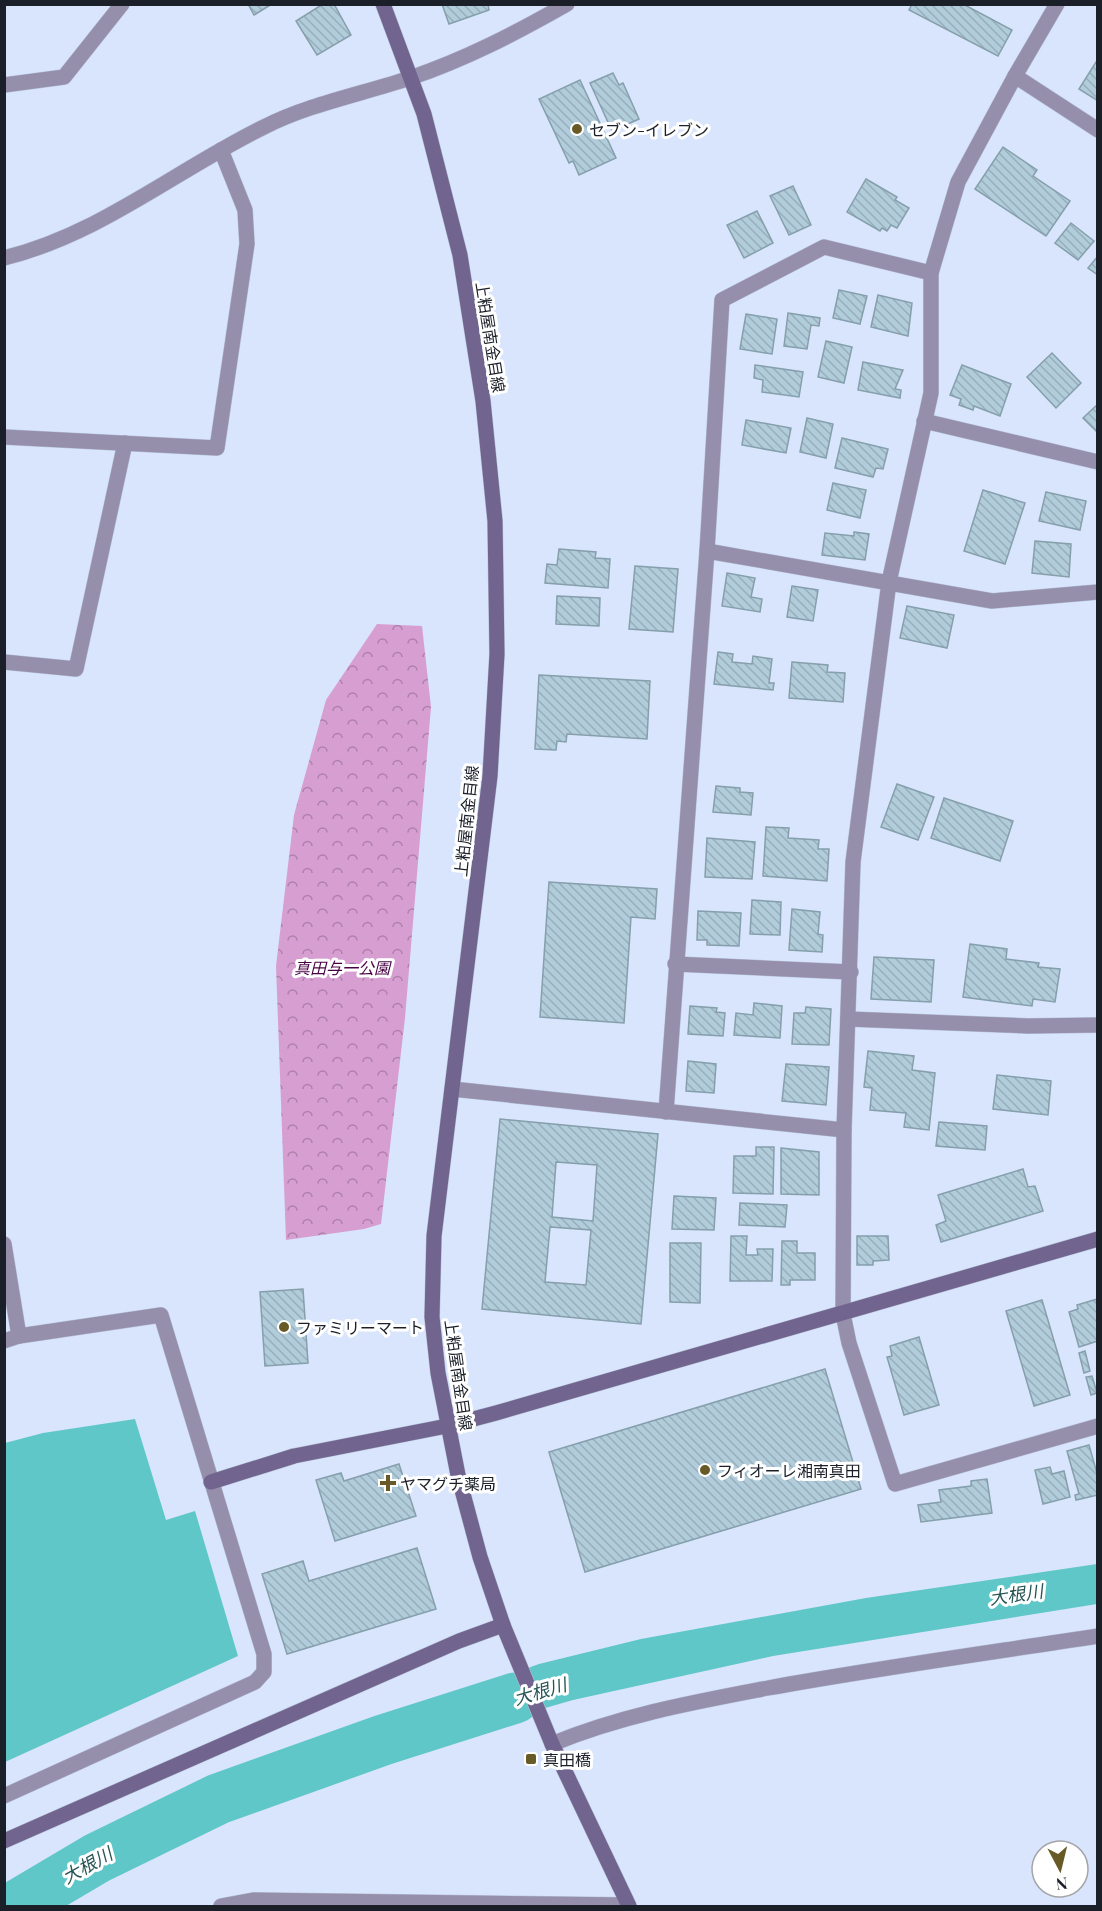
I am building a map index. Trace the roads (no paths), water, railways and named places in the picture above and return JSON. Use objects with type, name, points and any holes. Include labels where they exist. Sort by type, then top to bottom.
[{"type":"main road","name":"上粕屋南金目線","points":[[383,4],[424,114],[460,255],[483,401],[495,521],[497,654],[490,776],[434,1236],[432,1317],[447,1426],[480,1557],[510,1644],[552,1744],[628,1906]]},
{"type":"main road","points":[[211,1482],[294,1456],[447,1426],[1098,1239]]},
{"type":"main road","points":[[4,1841],[459,1641],[503,1625]]},
{"type":"street","points":[[4,85],[64,77],[122,4]]},
{"type":"street","points":[[4,258],[29,252],[83,230],[140,200],[221,150],[286,118],[411,78],[500,41],[567,4]]},
{"type":"street","points":[[1057,4],[958,182],[932,273],[931,393],[889,582],[853,862],[844,1130],[843,1314],[849,1343],[895,1484],[1098,1426]]},
{"type":"street","points":[[1015,76],[1098,130]]},
{"type":"street","points":[[4,437],[217,448],[247,244],[245,210],[221,150]]},
{"type":"street","points":[[666,1112],[675,964],[707,551],[722,300],[825,247],[932,273]]},
{"type":"street","points":[[924,421],[1098,462]]},
{"type":"street","points":[[4,662],[76,669],[125,443]]},
{"type":"street","points":[[707,551],[992,601],[1098,592]]},
{"type":"street","points":[[675,964],[851,972]]},
{"type":"street","points":[[848,1019],[1028,1026],[1098,1025]]},
{"type":"street","points":[[452,1089],[844,1130]]},
{"type":"street","points":[[4,1244],[12,1338],[160,1315],[264,1654],[264,1672],[255,1682],[4,1796]]},
{"type":"street","points":[[552,1744],[581,1732],[674,1706],[803,1682],[1098,1636]]},
{"type":"street","points":[[221,1906],[253,1900],[628,1906]]},
{"type":"water","points":[[135,1419],[166,1520],[195,1511],[238,1656],[5,1762],[5,1443],[43,1433]]},
{"type":"water","points":[[1097,1564],[1097,1604],[773,1656],[573,1700],[514,1717],[478,1735],[420,1747],[281,1796],[150,1855],[80,1890],[79,1884],[72,1878],[5,1902],[5,1889],[73,1851],[233,1775],[539,1664],[641,1639],[866,1598]],"holes":[[[438,1707],[445,1709],[448,1714],[446,1724],[368,1757],[317,1766],[317,1762],[382,1745],[390,1741],[396,1724]],[[210,1794],[213,1797],[175,1823],[151,1834],[135,1850],[112,1863],[105,1871],[99,1872],[92,1863],[90,1852],[164,1817],[196,1805]]]},
{"type":"waterway","name":"大根川","points":[[16,1906],[97,1858],[218,1799],[383,1740],[515,1698]]},
{"type":"place","name":"セブン-イレブン","points":[[577,129]]},
{"type":"place","name":"ファミリーマート","points":[[284,1327]]},
{"type":"place","name":"フィオーレ湘南真田","points":[[705,1470]]},
{"type":"place","name":"ヤマグチ薬局","points":[[388,1483]]},
{"type":"place","name":"真田橋","points":[[531,1759]]},
{"type":"park label","name":"真田与一公園","points":[[342,967]]}]
